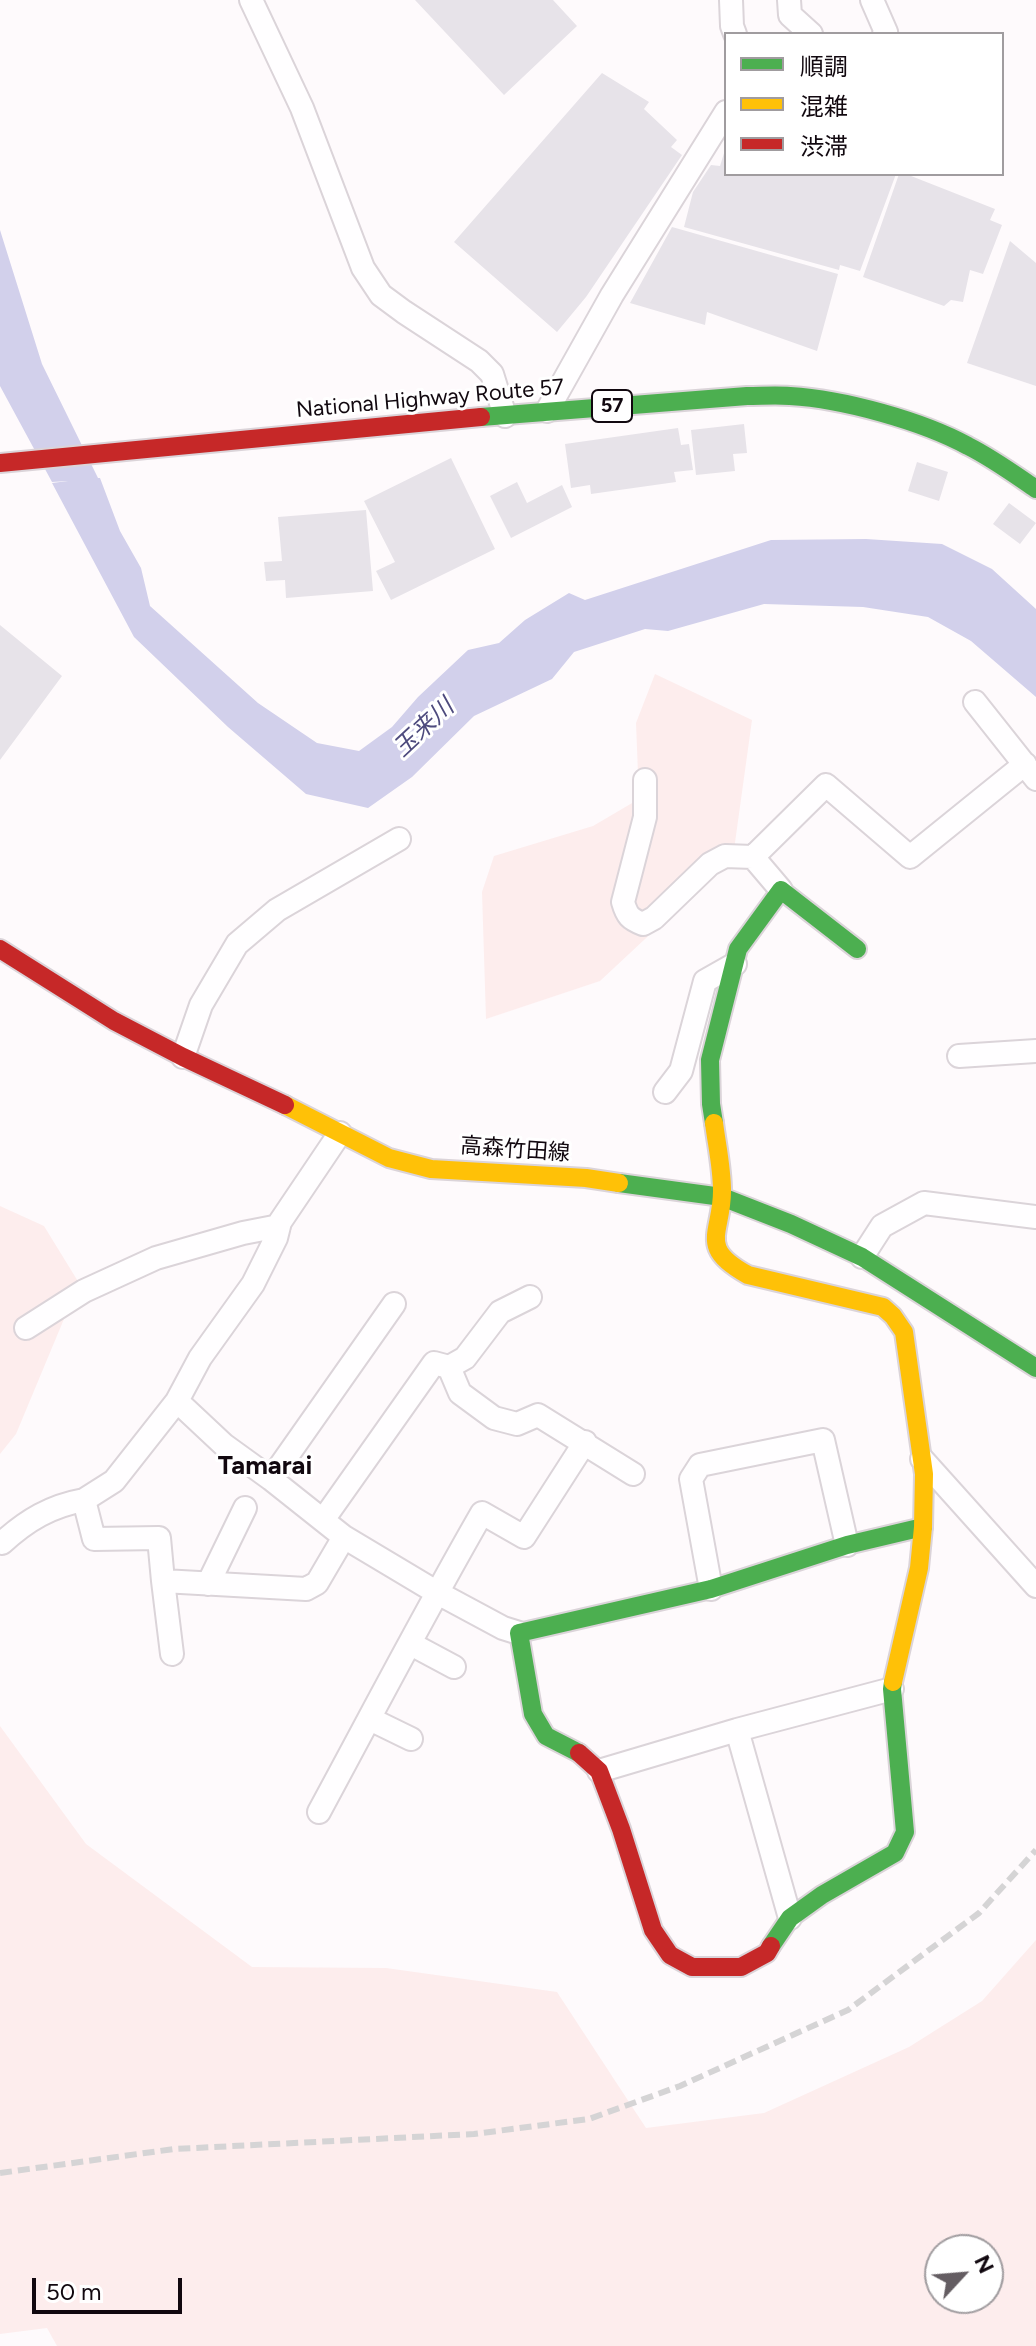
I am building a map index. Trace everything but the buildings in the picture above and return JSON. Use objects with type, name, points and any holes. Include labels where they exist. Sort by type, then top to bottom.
[{"type":"main road","name":"National Highway Route 57","points":[[3,463],[547,411],[747,396],[791,396],[836,402],[925,426],[979,452],[1036,489]]},
{"type":"main road","points":[[857,949],[781,890],[738,949],[710,1060],[711,1104],[722,1175],[722,1197],[714,1236],[728,1264],[748,1275],[883,1307],[904,1332],[924,1474],[923,1527],[919,1568],[892,1689],[905,1832],[895,1853],[822,1895],[790,1918],[767,1953],[741,1967],[692,1967],[670,1955],[653,1930],[599,1771],[579,1753],[546,1736],[533,1714],[519,1633],[711,1589],[847,1545],[923,1527]]},
{"type":"main road","name":"高森竹田線","points":[[0,949],[114,1021],[389,1158],[431,1169],[586,1178],[722,1197],[862,1257],[1036,1368]]},
{"type":"street","points":[[251,0],[302,108],[363,268],[381,295],[479,361],[492,374],[505,416]]},
{"type":"street","points":[[731,0],[734,32]]},
{"type":"street","points":[[789,0],[790,15],[809,32]]},
{"type":"street","points":[[872,0],[886,32]]},
{"type":"street","points":[[547,411],[612,295],[724,115]]},
{"type":"street","points":[[645,780],[645,817],[623,902],[626,915],[643,924],[654,918],[710,864],[725,856],[753,857],[826,785],[910,857],[1030,771],[975,702]]},
{"type":"street","points":[[183,1057],[201,1005],[237,944],[277,910],[399,839]]},
{"type":"street","points":[[753,857],[781,890]]},
{"type":"street","points":[[665,1092],[681,1071],[705,981],[735,964]]},
{"type":"street","points":[[959,1056],[1036,1051]]},
{"type":"street","points":[[2,1543],[39,1514],[63,1504],[84,1500],[114,1481],[177,1401],[200,1358],[253,1284],[279,1226],[340,1133]]},
{"type":"street","points":[[862,1257],[882,1226],[924,1203],[1036,1217]]},
{"type":"street","points":[[26,1328],[84,1291],[156,1258],[279,1226]]},
{"type":"street","points":[[323,1520],[434,1363],[449,1367],[465,1358],[500,1312],[530,1297]]},
{"type":"street","points":[[271,1479],[394,1304]]},
{"type":"street","points":[[449,1367],[460,1393],[494,1418],[517,1424],[538,1415],[633,1474]]},
{"type":"street","points":[[177,1401],[224,1445],[344,1537],[436,1592],[503,1628],[519,1633]]},
{"type":"street","points":[[711,1589],[691,1479],[700,1465],[823,1440],[847,1545]]},
{"type":"street","points":[[319,1812],[436,1592],[482,1513],[524,1537],[585,1442]]},
{"type":"street","points":[[922,1459],[1036,1586]]},
{"type":"street","points":[[84,1500],[94,1539],[159,1538],[172,1654]]},
{"type":"street","points":[[208,1584],[245,1508]]},
{"type":"street","points":[[163,1581],[306,1589],[317,1583],[344,1537]]},
{"type":"street","points":[[411,1644],[454,1667]]},
{"type":"street","points":[[599,1771],[892,1689]]},
{"type":"street","points":[[370,1719],[411,1739]]},
{"type":"street","points":[[737,1730],[790,1918]]},
{"type":"shaded area","points":[[655,674],[752,720],[733,857],[600,981],[486,1019],[482,892],[494,856],[593,826],[639,799],[636,723]]},
{"type":"shaded area","points":[[0,1206],[44,1226],[79,1283],[16,1434],[0,1454]]},
{"type":"shaded area","points":[[0,1726],[86,1844],[252,1967],[386,1968],[557,1992],[646,2128],[764,2113],[909,2047],[982,2001],[1036,1940],[1036,2346],[57,2346],[47,2328],[0,2334]]},
{"type":"water","name":"玉来川","points":[[0,230],[42,364],[100,478],[120,531],[141,568],[150,606],[258,703],[317,743],[359,751],[392,727],[418,697],[468,650],[499,643],[525,620],[569,593],[585,600],[771,540],[866,539],[942,544],[992,569],[1036,609],[1036,697],[971,641],[928,617],[863,607],[764,604],[668,631],[645,629],[574,652],[552,679],[474,716],[412,777],[368,808],[306,794],[228,727],[134,637],[52,483],[68,481],[52,482],[0,386]]},
{"type":"railway","points":[[0,2173],[174,2149],[474,2134],[589,2119],[680,2086],[848,2010],[979,1913],[1036,1850]]},
{"type":"traffic: fast","points":[[481,417],[747,396],[811,398],[857,407],[928,428],[977,451],[1036,489]]},
{"type":"traffic: fast","points":[[714,1123],[710,1060],[738,949],[781,890],[857,949]]},
{"type":"traffic: fast","points":[[619,1183],[722,1197],[791,1224],[862,1257],[1036,1368]]},
{"type":"traffic: fast","points":[[579,1753],[546,1736],[533,1714],[519,1633],[711,1589],[847,1545],[923,1527]]},
{"type":"traffic: fast","points":[[771,1946],[790,1918],[822,1895],[895,1853],[905,1832],[893,1682]]},
{"type":"traffic: slow","points":[[285,1105],[389,1158],[431,1169],[586,1178],[619,1183]]},
{"type":"traffic: slow","points":[[714,1123],[722,1191],[716,1239],[722,1256],[748,1275],[883,1307],[904,1332],[924,1474],[923,1527],[919,1568],[893,1682]]},
{"type":"traffic: jam","points":[[0,463],[481,417]]},
{"type":"traffic: jam","points":[[0,949],[114,1021],[285,1105]]},
{"type":"traffic: jam","points":[[579,1753],[599,1771],[653,1930],[670,1955],[692,1967],[741,1967],[767,1953],[771,1946]]},
{"type":"district","name":"Tamarai","points":[[265,1466]]}]
